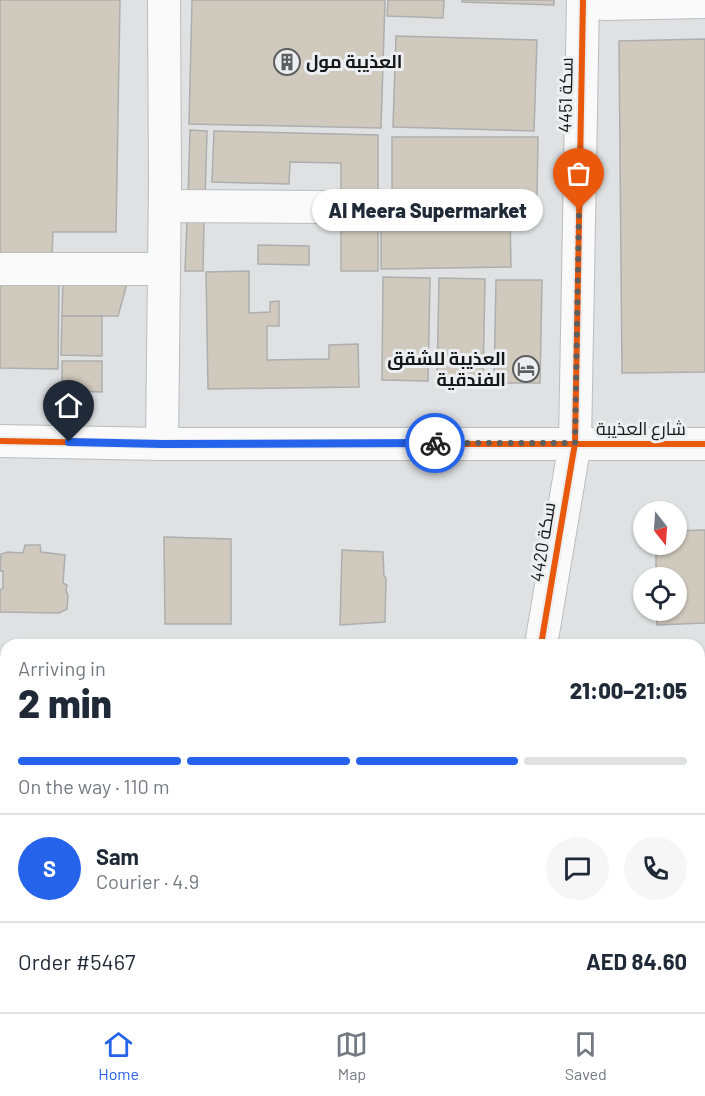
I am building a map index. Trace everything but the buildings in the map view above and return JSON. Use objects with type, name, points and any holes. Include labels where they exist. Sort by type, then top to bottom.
[{"type":"street","points":[[162,444],[165,206],[164,0]]},
{"type":"street","name":"سكة 4451","points":[[575,443],[583,0]]},
{"type":"street","points":[[619,1],[705,2]]},
{"type":"street","points":[[165,206],[329,207]]},
{"type":"street","points":[[0,269],[164,269]]},
{"type":"street","name":"شارع العذيبة","points":[[0,441],[162,444],[705,444]]},
{"type":"street","name":"سكة 4420","points":[[542,639],[575,443]]},
{"type":"cycle path","points":[[542,639],[575,443],[583,0]]},
{"type":"cycle path","points":[[0,441],[162,444],[705,444]]},
{"type":"way so far","points":[[435,443],[575,443],[579,210]]},
{"type":"place","name":"العذيبة مول","points":[[287,62]]},
{"type":"place","name":"Al Meera Supermarket","points":[[579,210]]},
{"type":"place","name":"العذيبة للشقق الفندقية","points":[[526,369]]},
{"type":"route","points":[[69,442],[435,443]]}]
